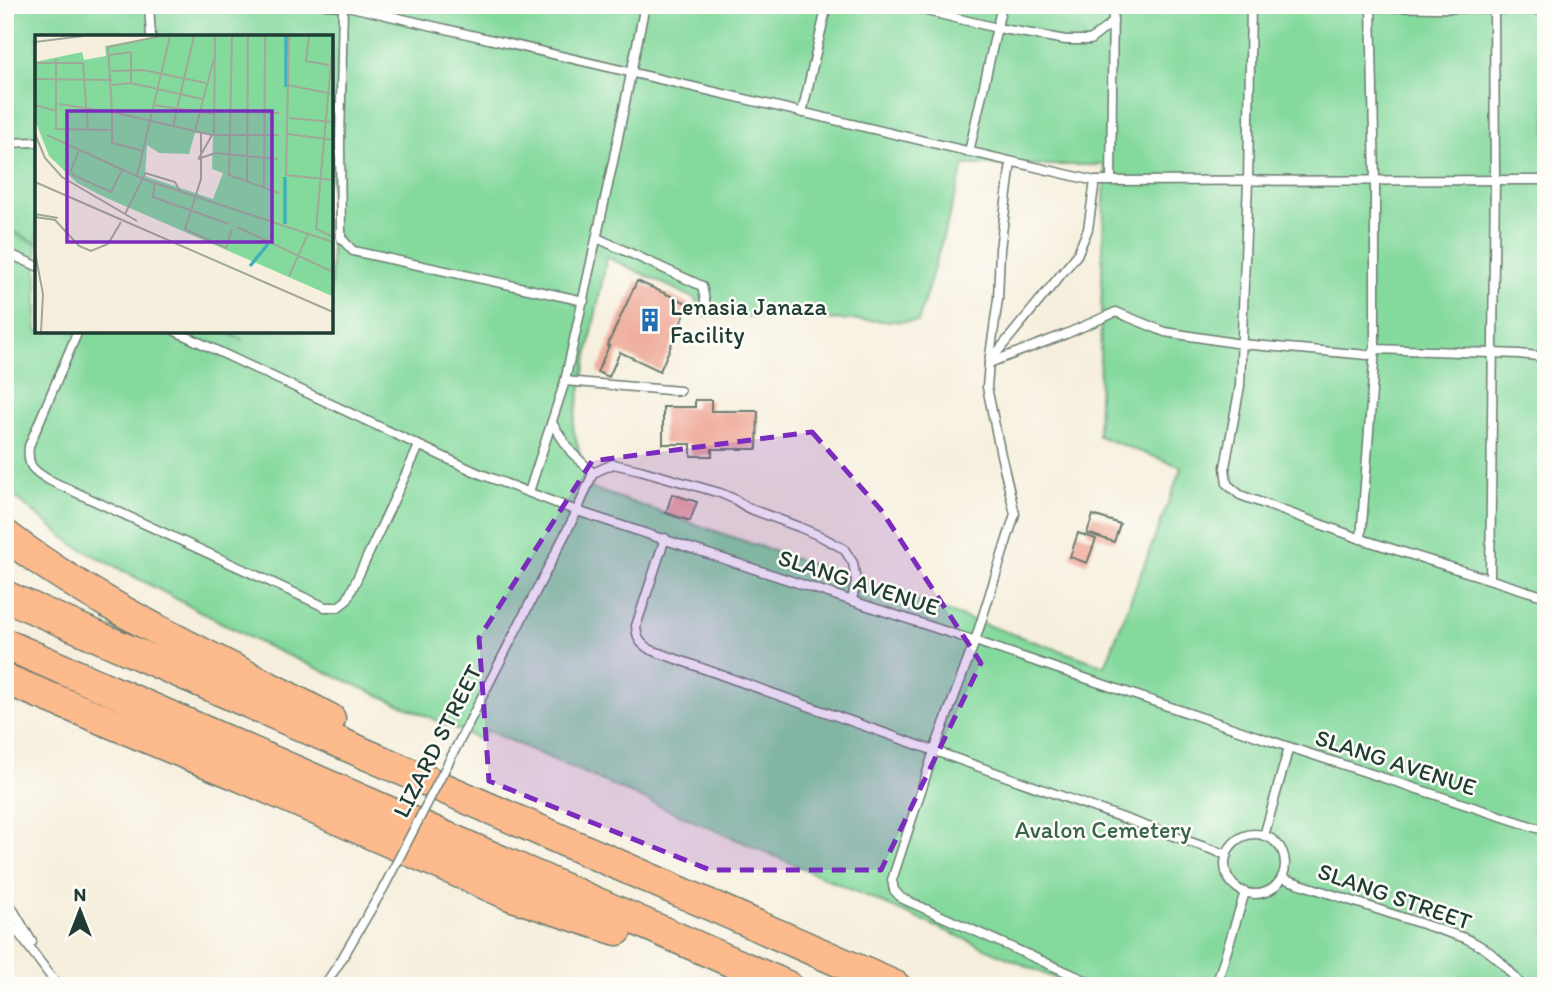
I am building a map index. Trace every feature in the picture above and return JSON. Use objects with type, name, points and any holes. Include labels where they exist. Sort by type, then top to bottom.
[{"type":"highway","points":[[5,534],[54,569],[139,620],[305,705],[531,827]]},
{"type":"highway","points":[[5,596],[895,986]]},
{"type":"highway","points":[[5,644],[785,985]]},
{"type":"highway","points":[[5,679],[242,777],[510,895],[785,985]]},
{"type":"lane","points":[[149,5],[151,35]]},
{"type":"lane","points":[[325,5],[343,6],[1095,181],[1546,180]]},
{"type":"lane","points":[[528,492],[565,381],[584,302],[645,5]]},
{"type":"lane","points":[[802,113],[827,5]]},
{"type":"lane","points":[[902,5],[1066,40],[1090,40],[1113,22]]},
{"type":"lane","points":[[969,152],[1002,5]]},
{"type":"lane","points":[[1111,181],[1113,5]]},
{"type":"lane","points":[[1251,5],[1240,386],[1225,467],[1227,484],[1240,495],[1361,539],[1546,597]]},
{"type":"lane","points":[[1270,5],[1546,10]]},
{"type":"lane","points":[[343,6],[335,143],[341,238],[353,251],[584,302]]},
{"type":"lane","points":[[1361,539],[1376,349],[1371,6]]},
{"type":"lane","points":[[1490,579],[1495,180],[1493,7]]},
{"type":"lane","points":[[5,143],[35,142]]},
{"type":"lane","points":[[1011,162],[987,387],[1015,514],[975,641],[934,751],[892,880],[894,890],[901,898],[1098,986]]},
{"type":"lane","points":[[989,363],[1077,255],[1088,229],[1095,181]]},
{"type":"lane","points":[[597,238],[702,286],[706,310]]},
{"type":"lane","points":[[5,252],[35,266]]},
{"type":"lane","points":[[989,363],[1116,312],[1165,332],[1241,344],[1368,355],[1376,349],[1546,357]]},
{"type":"lane","points":[[78,332],[29,446],[30,466],[49,480],[326,607],[338,607],[352,593],[419,446]]},
{"type":"lane","name":"SLANG AVENUE","points":[[176,332],[478,473],[577,511],[1546,831]]},
{"type":"lane","points":[[565,381],[680,391]]},
{"type":"lane","points":[[552,423],[571,452],[593,473],[613,464],[720,493],[748,508],[799,527],[844,549],[853,563],[856,581],[852,600]]},
{"type":"lane","name":"LIZARD STREET","points":[[324,986],[384,887],[577,511],[593,473]]},
{"type":"lane","points":[[665,538],[636,626],[637,638],[642,645],[663,655],[1227,855]]},
{"type":"lane","points":[[1264,836],[1289,747]]},
{"type":"lane","points":[[1257,834],[1275,842],[1281,849],[1285,869],[1276,886],[1268,891],[1258,894],[1245,892],[1232,883],[1227,874],[1227,855],[1238,839],[1257,834]]},
{"type":"lane","name":"SLANG STREET","points":[[1282,878],[1485,947],[1521,986]]},
{"type":"lane","points":[[1216,986],[1245,892]]},
{"type":"lane","points":[[5,896],[43,964]]},
{"type":"lane","points":[[5,915],[58,986]]},
{"type":"highlighted area","points":[[812,432],[881,510],[981,663],[881,870],[710,870],[489,781],[479,638],[592,461]]},
{"type":"green space","name":"Avalon Cemetery","points":[[5,5],[1546,5],[1546,986],[1072,986],[486,730],[481,740],[262,644],[74,545],[5,489],[5,229],[35,243],[35,332],[224,332],[243,340],[227,332],[332,332],[332,35],[35,35],[35,242],[5,228]],"holes":[[[964,165],[1105,165],[1098,436],[1182,467],[1105,666],[588,487],[573,427],[607,257],[696,299],[699,315],[918,322]]]},
{"type":"building","name":"Lenasia Janaza Facility","points":[[637,281],[689,304],[660,371],[620,352],[609,377],[597,372]]},
{"type":"building","points":[[695,400],[711,400],[711,411],[758,411],[757,449],[712,449],[712,456],[691,456],[691,444],[663,444],[663,407],[695,407]]},
{"type":"building","points":[[672,494],[697,502],[690,521],[666,513]]},
{"type":"building","points":[[1093,515],[1120,524],[1114,542],[1087,533]]},
{"type":"building","points":[[1078,533],[1096,539],[1087,563],[1070,557]]},
{"type":"waterway","points":[[1537,982],[1546,971]]},
{"type":"place","name":"Lenasia Janaza Facility","points":[[650,320]]}]
